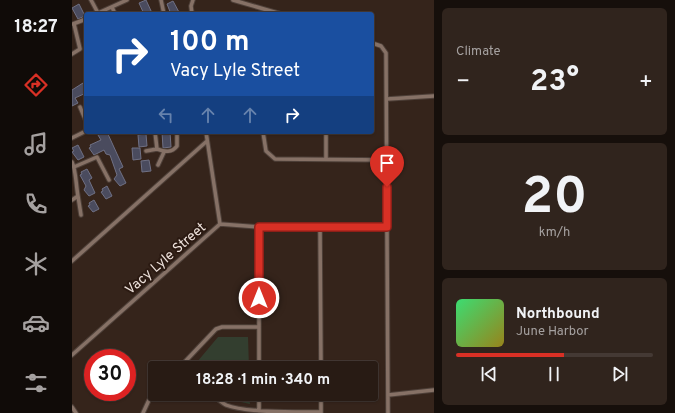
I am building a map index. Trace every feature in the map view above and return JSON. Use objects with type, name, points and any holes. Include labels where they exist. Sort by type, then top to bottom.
[{"type":"street","points":[[91,0],[96,12]]},
{"type":"street","points":[[101,12],[127,0]]},
{"type":"street","points":[[162,0],[164,12]]},
{"type":"street","points":[[192,12],[191,6],[193,0]]},
{"type":"street","points":[[233,0],[273,12]]},
{"type":"street","points":[[112,7],[114,12]]},
{"type":"street","points":[[80,49],[73,24],[84,20]]},
{"type":"street","points":[[374,43],[383,48],[386,53],[388,413]]},
{"type":"street","points":[[72,54],[80,49],[84,49]]},
{"type":"street","points":[[387,99],[434,96]]},
{"type":"street","points":[[80,107],[84,116]]},
{"type":"street","points":[[72,138],[84,132]]},
{"type":"street","points":[[155,134],[157,150]]},
{"type":"street","points":[[146,151],[172,151],[177,146],[177,134]]},
{"type":"street","points":[[206,134],[220,224]]},
{"type":"street","points":[[263,134],[268,154],[280,160],[387,160]]},
{"type":"street","points":[[326,134],[326,159]]},
{"type":"street","points":[[72,261],[207,141]]},
{"type":"street","points":[[158,164],[164,152]]},
{"type":"street","points":[[74,167],[97,157],[109,180]]},
{"type":"street","points":[[72,162],[81,215]]},
{"type":"street","points":[[72,200],[78,196]]},
{"type":"street","name":"Vacy Lyle Street","points":[[72,355],[220,224],[259,227],[387,227]]},
{"type":"street","points":[[320,226],[321,361]]},
{"type":"street","points":[[259,227],[259,361]]},
{"type":"street","points":[[186,361],[216,329],[222,327],[258,327]]},
{"type":"street","points":[[388,395],[434,390]]},
{"type":"street","points":[[143,413],[149,401]]},
{"type":"street","points":[[220,401],[233,408],[259,411],[321,412],[321,401]]},
{"type":"street","points":[[259,401],[259,411]]},
{"type":"street","points":[[72,407],[76,413]]},
{"type":"green space","points":[[218,337],[248,337],[249,361],[198,361]]},
{"type":"green space","points":[[236,401],[250,401],[250,404]]},
{"type":"building","points":[[146,0],[152,12],[143,12],[139,3]]},
{"type":"building","points":[[173,1],[179,12],[170,12],[167,4]]},
{"type":"building","points":[[79,4],[84,16],[78,19],[72,8]]},
{"type":"building","points":[[83,83],[84,94],[75,98],[78,103],[72,106],[72,90]]},
{"type":"building","points":[[108,134],[123,167],[119,169],[126,183],[120,186],[114,179],[117,175],[110,155],[106,154],[104,150],[94,155],[89,148],[91,147],[90,145],[101,140],[98,135]]},
{"type":"building","points":[[146,134],[147,146],[139,147],[138,135]]},
{"type":"building","points":[[162,134],[170,134],[171,147],[163,148]]},
{"type":"building","points":[[78,145],[84,157],[78,160],[72,152],[74,151],[72,148]]},
{"type":"building","points":[[132,148],[140,148],[141,159],[133,160]]},
{"type":"building","points":[[149,160],[151,171],[142,172],[141,161]]},
{"type":"building","points":[[87,169],[92,178],[89,180],[95,193],[89,196],[84,190],[86,186],[80,175],[82,174],[81,172]]},
{"type":"building","points":[[107,186],[112,196],[106,199],[101,192],[103,191],[102,189]]},
{"type":"building","points":[[94,200],[99,209],[93,212],[88,206],[90,205],[89,203]]},
{"type":"route","points":[[259,298],[259,227],[387,227],[387,187]]}]
